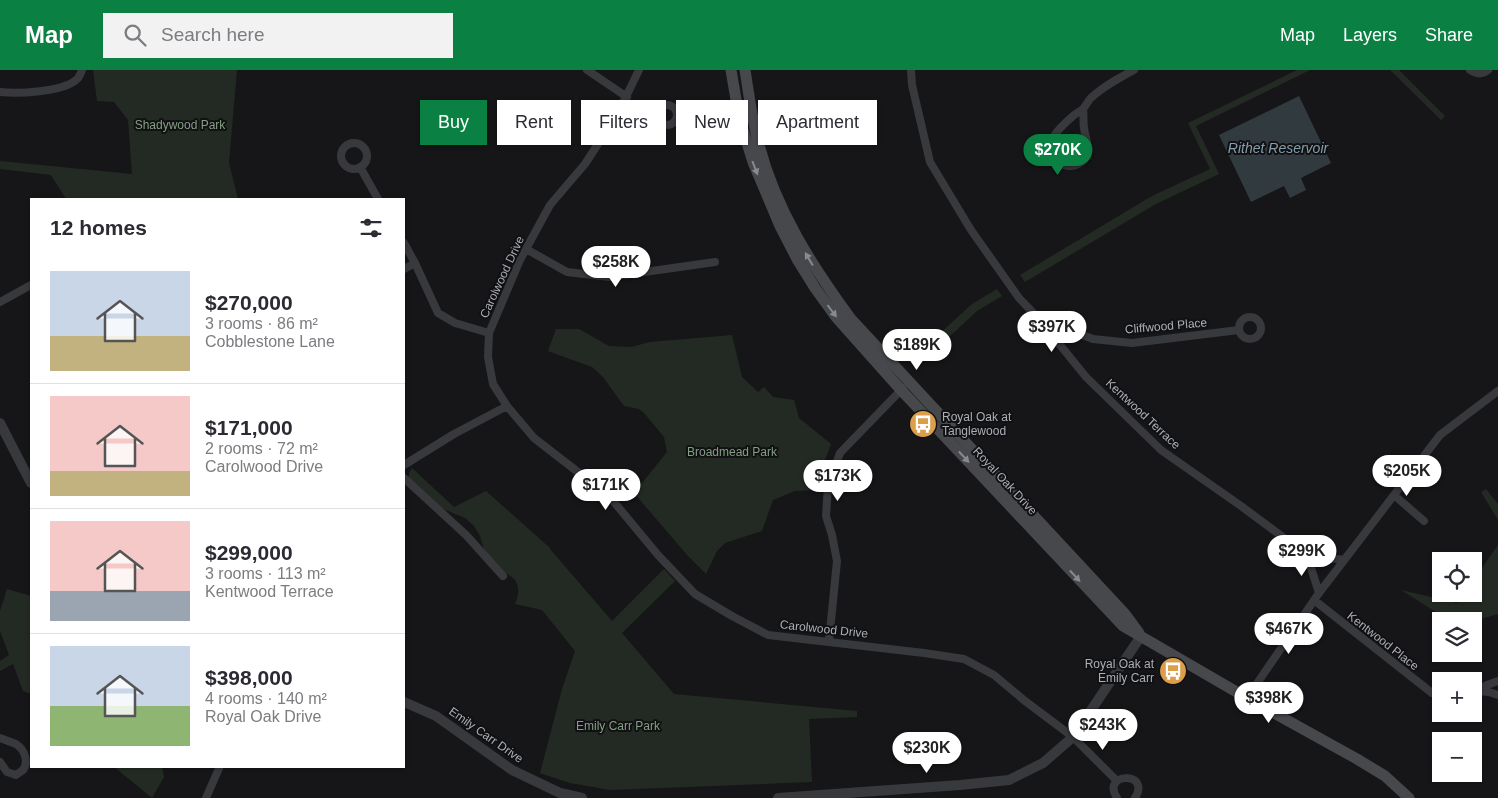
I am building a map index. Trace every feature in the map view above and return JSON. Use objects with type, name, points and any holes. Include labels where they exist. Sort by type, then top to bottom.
[{"type":"main road","name":"Royal Oak Drive","points":[[731,70],[739,117],[767,199],[784,234],[815,288],[836,317],[1125,614],[1141,636],[1247,698],[1358,759],[1385,776],[1409,798]]},
{"type":"main road","name":"Royal Oak Drive","points":[[745,70],[759,146],[774,190],[791,225],[808,258],[851,319],[905,386]]},
{"type":"street","points":[[0,92],[29,92],[64,87],[77,80],[82,70]]},
{"type":"street","points":[[587,70],[626,97]]},
{"type":"street","name":"Carolwood Drive","points":[[624,100],[639,70]]},
{"type":"street","name":"Kentwood Terrace","points":[[911,70],[912,84],[930,162],[971,230],[1019,298],[1039,319],[1086,377],[1161,450],[1307,555],[1344,560]]},
{"type":"street","points":[[1084,109],[1084,128],[1088,153],[1080,164],[1068,167],[1061,165],[1052,156],[1051,143],[1054,137],[1074,115],[1084,109],[1090,99],[1099,91],[1134,70]]},
{"type":"street","points":[[1470,70],[1480,74],[1488,70]]},
{"type":"street","name":"Carolwood Drive","points":[[597,145],[585,164],[550,205],[526,249],[489,333],[488,357],[493,384],[507,406],[534,438],[609,496],[658,555],[695,594],[732,616],[768,634],[964,659],[994,675],[1073,737],[1117,781]]},
{"type":"street","points":[[360,167],[377,198]]},
{"type":"street","points":[[405,246],[438,313],[455,323],[489,333]]},
{"type":"street","points":[[526,249],[567,272],[609,277],[715,262]]},
{"type":"street","points":[[405,268],[415,263]]},
{"type":"street","points":[[0,302],[30,286]]},
{"type":"street","name":"Cliffwood Place","points":[[1039,319],[1092,339],[1132,343],[1238,330]]},
{"type":"street","points":[[829,641],[837,560],[826,516],[828,486],[840,453],[905,386]]},
{"type":"street","points":[[1247,698],[1319,593],[1440,435],[1498,392]]},
{"type":"street","points":[[405,464],[454,434],[507,406]]},
{"type":"street","points":[[0,423],[30,482]]},
{"type":"street","points":[[405,479],[466,535],[503,576]]},
{"type":"street","points":[[1394,495],[1424,521]]},
{"type":"street","points":[[1307,555],[1319,593]]},
{"type":"street","name":"Kentwood Place","points":[[1314,600],[1432,693]]},
{"type":"street","points":[[778,798],[1009,780],[1043,763],[1073,737],[1141,636]]},
{"type":"street","points":[[1482,688],[1498,681]]},
{"type":"street","points":[[1482,691],[1498,695]]},
{"type":"street","name":"Emily Carr Drive","points":[[405,702],[436,716],[512,770],[560,793],[582,798]]},
{"type":"street","points":[[0,738],[18,745],[27,762],[24,770],[16,774],[7,772],[0,762]]},
{"type":"street","points":[[206,798],[219,768]]},
{"type":"street","points":[[1117,798],[1114,786],[1117,781],[1127,777],[1137,783],[1138,794],[1135,798]]},
{"type":"green space","name":"Shadywood Park","points":[[93,70],[237,70],[229,163],[238,198],[65,198],[51,175],[0,169],[0,161],[132,174],[128,120],[114,102],[97,101]]},
{"type":"green space","points":[[1297,70],[1310,70],[1196,126],[1219,174],[1156,204],[1025,282],[1020,275],[1152,196],[1210,169],[1188,123]]},
{"type":"green space","points":[[1390,70],[1399,70],[1445,116],[1441,120]]},
{"type":"green space","points":[[997,289],[1002,296],[977,311],[920,364],[914,357],[972,304]]},
{"type":"green space","name":"Broadmead Park","points":[[556,329],[579,329],[609,346],[631,347],[650,342],[732,335],[742,377],[758,392],[764,387],[773,397],[794,400],[799,418],[831,444],[822,468],[818,472],[816,490],[795,491],[773,500],[762,531],[725,543],[717,551],[706,574],[634,493],[667,452],[664,437],[639,409],[624,406],[603,377],[592,367],[548,351]]},
{"type":"green space","name":"Emily Carr Park","points":[[412,468],[454,507],[486,491],[550,548],[612,621],[664,569],[675,581],[622,633],[674,694],[857,711],[857,717],[809,719],[812,782],[610,790],[570,783],[540,773],[562,689],[575,651],[542,610],[515,604],[518,594],[516,581],[509,575],[494,571],[489,567],[480,536],[474,526],[465,518],[434,505],[409,478]]},
{"type":"green space","points":[[1486,489],[1498,504],[1498,520],[1481,492]]},
{"type":"green space","points":[[1498,545],[1498,614],[1482,619],[1482,612],[1436,612],[1401,590],[1432,597],[1432,602],[1482,602],[1482,568]]},
{"type":"green space","points":[[7,589],[30,596],[30,694],[23,691],[13,664],[0,671],[0,661],[9,655],[0,631],[0,611]]},
{"type":"green space","points":[[115,768],[162,768],[164,777],[152,798]]},
{"type":"water","name":"Rithet Reservoir","points":[[1299,96],[1331,163],[1301,178],[1306,190],[1290,198],[1284,186],[1251,202],[1219,135]]},
{"type":"place","name":"Royal Oak at Tanglewood","points":[[923,424]]},
{"type":"place","name":"Royal Oak at Emily Carr","points":[[1173,671]]}]
